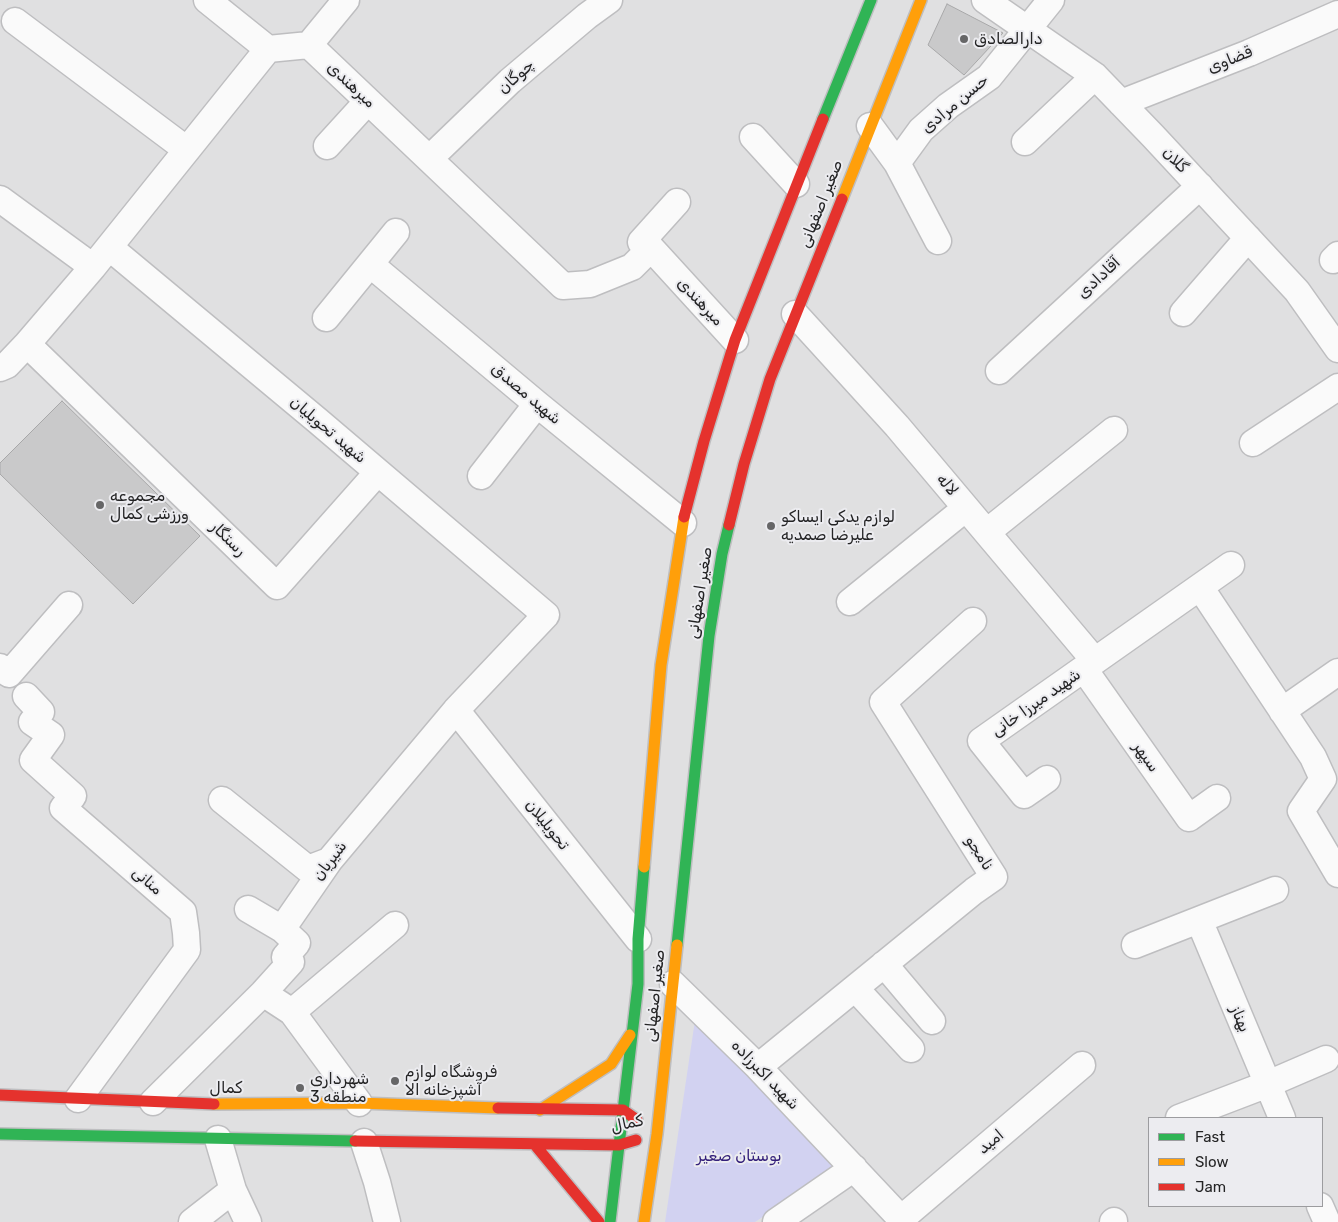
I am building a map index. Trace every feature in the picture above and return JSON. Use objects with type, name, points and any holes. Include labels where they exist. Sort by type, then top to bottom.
[{"type":"main road","name":"صغیر اصفهانی","points":[[610,1222],[638,984],[638,939],[661,665],[683,523],[704,441],[735,340],[871,0]]},
{"type":"main road","name":"صغیر اصفهانی","points":[[644,1222],[657,1134],[708,636],[722,554],[744,464],[770,378],[920,0]]},
{"type":"main road","points":[[540,1110],[611,1064],[633,1029]]},
{"type":"main road","name":"کمال","points":[[2,1093],[78,1099],[205,1104],[359,1103],[540,1110],[623,1110],[657,1134]]},
{"type":"main road","name":"کمال","points":[[0,1134],[364,1142],[619,1145],[657,1134]]},
{"type":"main road","points":[[534,1145],[600,1222]]},
{"type":"street","points":[[207,0],[268,49],[309,45],[346,0]]},
{"type":"street","name":"چوگان","points":[[429,159],[510,81],[586,16],[609,0]]},
{"type":"street","name":"گلان","points":[[985,0],[1095,76],[1297,291],[1338,349]]},
{"type":"street","name":"حسن مرادی","points":[[898,164],[921,130],[948,106],[989,77],[1051,0]]},
{"type":"street","name":"قضاوی","points":[[1121,103],[1249,53],[1338,14]]},
{"type":"street","points":[[14,21],[187,150]]},
{"type":"street","name":"میرهندی","points":[[309,45],[563,286],[590,284],[632,267],[650,248],[735,340]]},
{"type":"street","points":[[0,368],[7,365],[27,344],[101,257],[268,49]]},
{"type":"street","points":[[1025,142],[1095,76]]},
{"type":"street","points":[[326,146],[368,101]]},
{"type":"street","points":[[870,126],[898,164],[938,242]]},
{"type":"street","points":[[754,137],[796,184]]},
{"type":"street","name":"آقادادی","points":[[999,371],[1200,186]]},
{"type":"street","name":"شهید تحویلیان","points":[[0,198],[101,257],[378,472],[546,615]]},
{"type":"street","points":[[650,248],[641,242],[677,202]]},
{"type":"street","points":[[326,318],[396,232]]},
{"type":"street","points":[[1183,313],[1248,238]]},
{"type":"street","name":"شهید مصدق","points":[[370,264],[683,523]]},
{"type":"street","name":"لاله","points":[[795,314],[897,426],[987,532],[1089,665]]},
{"type":"street","name":"رستگار","points":[[27,344],[277,586],[378,472]]},
{"type":"street","points":[[1252,443],[1338,387]]},
{"type":"street","points":[[481,476],[537,404]]},
{"type":"street","points":[[987,532],[1114,430]]},
{"type":"street","points":[[850,602],[966,508]]},
{"type":"street","points":[[1089,665],[1231,565]]},
{"type":"street","points":[[1200,587],[1313,758],[1323,779],[1301,811],[1338,874]]},
{"type":"street","points":[[5,671],[69,605]]},
{"type":"street","name":"شیریان","points":[[282,929],[329,861],[456,710],[546,615]]},
{"type":"street","name":"نامجو","points":[[758,1067],[974,891],[994,877],[883,702],[974,621]]},
{"type":"street","name":"شهید میرزا خانی","points":[[1046,779],[1024,795],[981,741],[1089,665]]},
{"type":"street","name":"سپهر","points":[[1089,665],[1189,818],[1217,798]]},
{"type":"street","points":[[1282,711],[1338,672]]},
{"type":"street","name":"منانی","points":[[26,696],[41,712],[32,722],[50,735],[32,760],[72,796],[63,808],[183,912],[186,932],[187,950],[78,1099]]},
{"type":"street","name":"تحویلیلان","points":[[456,710],[638,939]]},
{"type":"street","points":[[222,800],[308,869],[329,861]]},
{"type":"street","points":[[1135,945],[1275,890]]},
{"type":"street","points":[[152,1102],[263,993],[291,962],[285,957],[297,943],[282,929],[248,909]]},
{"type":"street","name":"بهناز","points":[[1199,920],[1282,1117]]},
{"type":"street","points":[[292,1012],[395,926]]},
{"type":"street","points":[[884,964],[932,1021]]},
{"type":"street","name":"شهید اکبرزاده","points":[[673,984],[758,1067],[902,1220]]},
{"type":"street","points":[[855,988],[911,1049]]},
{"type":"street","points":[[263,993],[292,1012],[359,1103]]},
{"type":"street","points":[[1182,1117],[1268,1084],[1326,1058]]},
{"type":"street","name":"امید","points":[[902,1220],[1082,1065]]},
{"type":"street","points":[[218,1139],[233,1190],[248,1222]]},
{"type":"street","points":[[364,1142],[387,1222]]},
{"type":"street","points":[[776,1222],[854,1168]]},
{"type":"street","points":[[192,1222],[233,1190]]},
{"type":"street","points":[[1320,1207],[1327,1222]]},
{"type":"green space","name":"بوستان صغیر","points":[[695,1020],[837,1168],[755,1222],[665,1222]]},
{"type":"building","name":"دارالصادق","points":[[947,4],[1003,33],[964,75],[928,45]]},
{"type":"building","name":"مجموعه ورزشی کمال","points":[[62,401],[200,536],[133,604],[0,474],[0,463]]},
{"type":"traffic: fast","points":[[823,119],[871,0]]},
{"type":"traffic: fast","points":[[677,945],[709,636],[722,554],[729,525]]},
{"type":"traffic: fast","points":[[610,1222],[638,984],[638,939],[644,867]]},
{"type":"traffic: fast","points":[[0,1134],[355,1141]]},
{"type":"traffic: slow","points":[[842,199],[921,0]]},
{"type":"traffic: slow","points":[[644,867],[661,665],[684,517]]},
{"type":"traffic: slow","points":[[644,1222],[657,1134],[677,945]]},
{"type":"traffic: slow","points":[[540,1110],[611,1064],[630,1035]]},
{"type":"traffic: slow","points":[[214,1104],[359,1103],[498,1108]]},
{"type":"traffic: jam","points":[[684,517],[704,441],[735,340],[823,119]]},
{"type":"traffic: jam","points":[[729,525],[744,464],[770,379],[842,199]]},
{"type":"traffic: jam","points":[[0,1095],[214,1104]]},
{"type":"traffic: jam","points":[[498,1108],[623,1110],[637,1120]]},
{"type":"traffic: jam","points":[[355,1141],[619,1145],[636,1140]]},
{"type":"traffic: jam","points":[[535,1145],[599,1222]]},
{"type":"place","name":"دارالصادق","points":[[964,39]]},
{"type":"place","name":"مجموعه ورزشی کمال","points":[[100,505]]},
{"type":"place","name":"لوازم یدکی ایساکو علیرضا صمدیه","points":[[771,526]]},
{"type":"place","name":"فروشگاه لوازم آشپزخانه الا","points":[[395,1081]]},
{"type":"place","name":"شهرداری منطقه 3","points":[[300,1088]]}]
